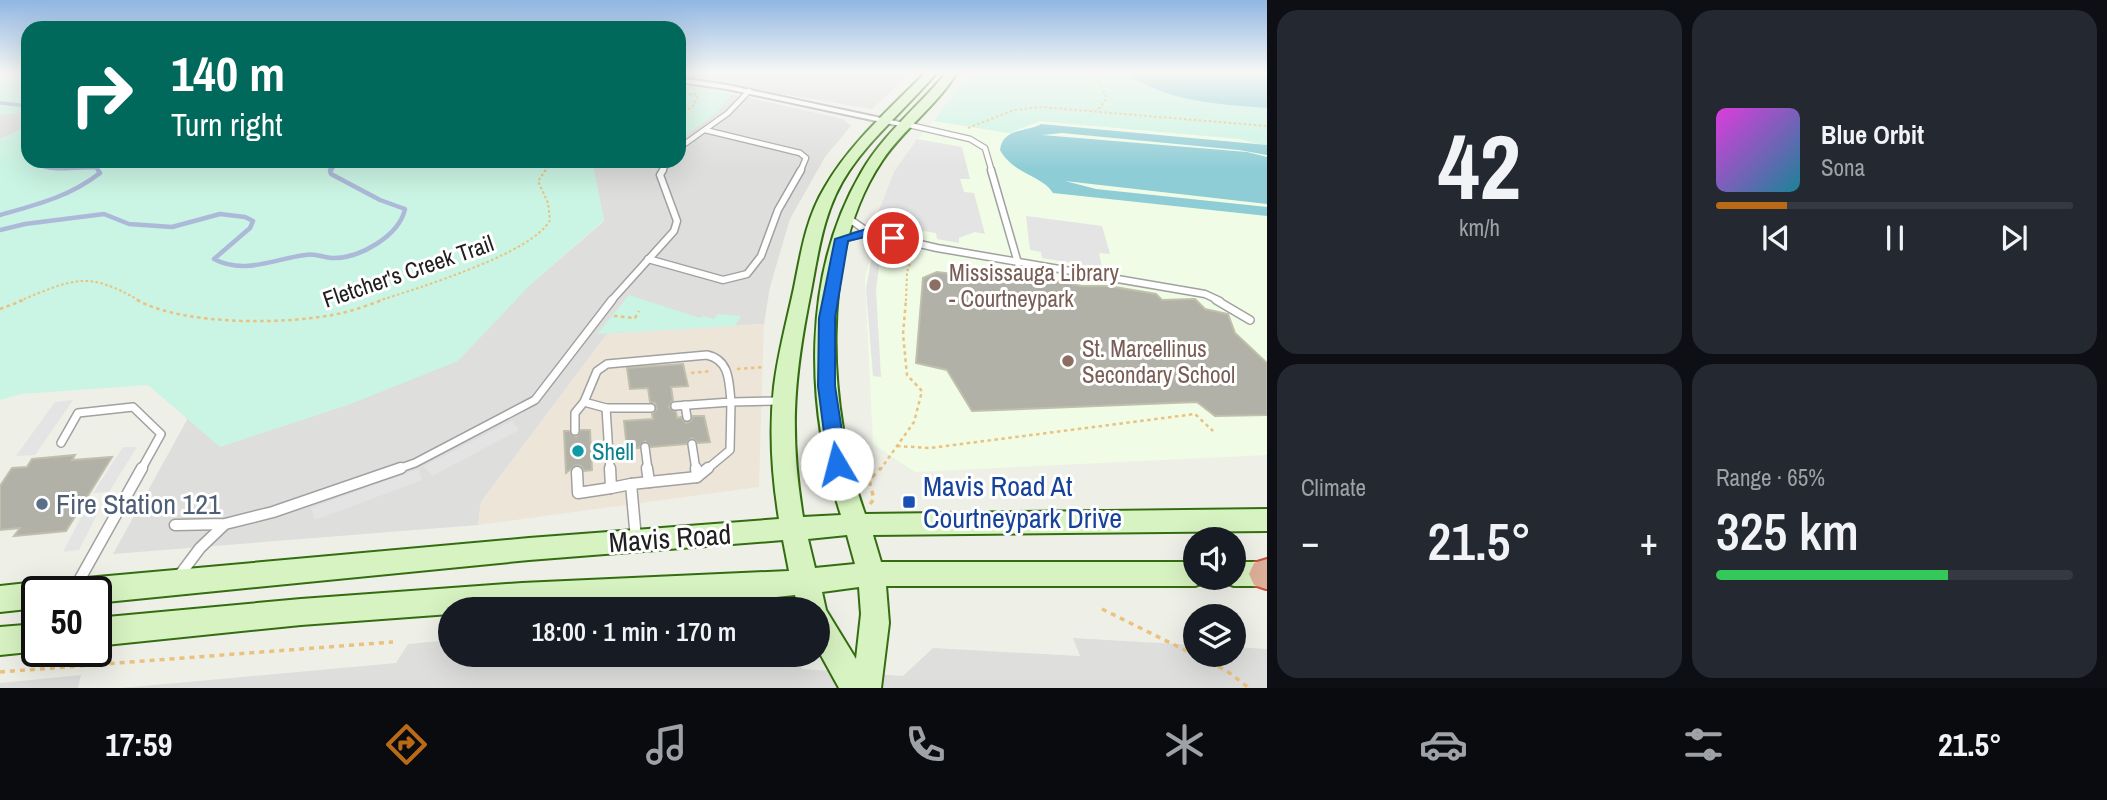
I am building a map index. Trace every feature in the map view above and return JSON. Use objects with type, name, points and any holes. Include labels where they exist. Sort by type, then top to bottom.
[{"type":"main road","points":[[809,597],[793,530],[783,433],[787,359],[812,239],[822,206],[842,173],[901,104]]},
{"type":"main road","points":[[866,688],[875,613],[870,575],[857,524],[837,464],[826,386],[827,318],[847,217],[869,172],[923,104]]},
{"type":"main road","name":"Mavis Road","points":[[112,589],[529,548],[857,524],[896,526],[1267,520]]},
{"type":"main road","name":"Mavis Road","points":[[112,630],[301,612],[522,596],[804,583],[870,575],[1183,574]]},
{"type":"main road","points":[[0,599],[21,597]]},
{"type":"main road","points":[[0,641],[21,639]]},
{"type":"main road","points":[[830,643],[856,688]]},
{"type":"street","points":[[810,104],[905,124]]},
{"type":"lane","points":[[686,144],[736,104]]},
{"type":"lane","points":[[905,124],[970,139],[985,148],[1018,263]]},
{"type":"lane","points":[[648,259],[723,280],[735,280],[746,275],[756,267],[764,252],[778,209],[805,163],[806,158],[800,153],[705,130]]},
{"type":"lane","points":[[175,525],[225,524],[273,512],[415,463],[535,400],[600,316],[674,231],[677,221],[660,175],[664,168]]},
{"type":"lane","points":[[847,217],[869,232],[1018,263],[1205,295],[1233,308],[1250,320]]},
{"type":"lane","points":[[842,239],[869,232]]},
{"type":"lane","points":[[575,431],[575,413],[584,402],[597,371],[607,364],[707,355],[722,361],[728,369],[731,402],[730,450],[697,477],[631,484],[579,494],[577,472]]},
{"type":"lane","points":[[675,406],[784,401]]},
{"type":"lane","points":[[584,402],[606,408],[651,408]]},
{"type":"lane","points":[[685,405],[687,417]]},
{"type":"lane","points":[[61,443],[78,413],[119,408],[133,407],[162,434],[83,576]]},
{"type":"lane","points":[[606,408],[611,488]]},
{"type":"lane","points":[[640,408],[642,419]]},
{"type":"lane","points":[[692,444],[697,477]]},
{"type":"lane","points":[[645,447],[649,482]]},
{"type":"lane","points":[[631,484],[636,541]]},
{"type":"lane","points":[[174,583],[190,559],[225,524]]},
{"type":"path","points":[[1097,111],[1102,104]]},
{"type":"path","points":[[957,136],[965,129],[1026,107],[1267,127]]},
{"type":"path","name":"Fletcher's Creek Trail","points":[[0,309],[57,288],[88,280],[102,282],[159,310],[192,316],[323,319],[503,255],[537,236],[548,225],[552,211],[538,181],[547,168]]},
{"type":"path","points":[[857,524],[874,499],[869,480],[914,422],[922,391],[907,375],[903,334],[906,324],[907,272],[915,256],[902,253]]},
{"type":"path","points":[[600,316],[635,318],[639,311]]},
{"type":"path","points":[[897,446],[930,448],[1195,414],[1213,431]]},
{"type":"path","points":[[1102,609],[1227,671],[1249,688]]},
{"type":"path","points":[[0,672],[393,642]]},
{"type":"shaded area","points":[[0,104],[21,104],[21,113],[0,115]]},
{"type":"shaded area","points":[[686,104],[723,104],[716,113],[686,135]]},
{"type":"shaded area","points":[[723,104],[777,104],[843,119],[851,126],[825,157],[790,219],[770,287],[764,324],[607,334],[481,502],[478,525],[113,554],[188,418],[221,447],[531,284],[604,221],[593,168],[686,168],[686,135],[716,113]]},
{"type":"shaded area","points":[[842,104],[877,104],[872,109]]},
{"type":"shaded area","points":[[946,104],[1267,104],[1267,146],[1240,139],[1040,121],[1009,133],[934,121]]},
{"type":"shaded area","points":[[1223,104],[1267,104],[1267,108]]},
{"type":"shaded area","points":[[21,113],[21,129],[0,139],[0,115]]},
{"type":"shaded area","name":"St. Marcellinus Secondary School","points":[[934,121],[1009,133],[1040,121],[1240,139],[1267,146],[1267,455],[915,472],[873,444],[865,279],[884,197],[910,148]]},
{"type":"shaded area","points":[[1041,124],[1267,145],[1267,155],[1239,150],[1062,133],[1042,135],[1247,152],[1267,157],[1267,204],[1065,181],[1096,189],[1267,207],[1267,216],[1053,193],[1042,182],[1013,165],[1000,150],[1006,137]]},
{"type":"shaded area","points":[[21,129],[21,168],[593,168],[604,220],[531,284],[458,361],[348,405],[220,447],[148,385],[21,394],[0,400],[0,139]]},
{"type":"shaded area","points":[[917,139],[962,147],[970,179],[960,179],[964,192],[974,193],[985,234],[975,232],[959,238],[959,243],[937,239],[936,233],[874,223],[894,172]]},
{"type":"shaded area","points":[[1026,216],[1102,226],[1110,254],[1099,253],[1102,268],[1042,258],[1041,252],[1030,250]]},
{"type":"shaded area","points":[[873,249],[881,251],[876,290],[881,377],[873,376],[866,289]]},
{"type":"shaded area","points":[[629,295],[700,318],[703,316],[714,319],[718,314],[741,316],[735,326],[597,334]]},
{"type":"shaded area","points":[[764,324],[759,487],[478,525],[481,502],[607,334]]},
{"type":"shaded area","points":[[73,400],[35,455],[16,456],[55,402]]},
{"type":"shaded area","points":[[512,421],[519,430],[432,476],[424,466]]},
{"type":"shaded area","points":[[123,447],[137,447],[109,492],[93,493]]},
{"type":"shaded area","points":[[419,469],[422,480],[315,520],[311,508]]},
{"type":"shaded area","points":[[100,509],[79,550],[63,552],[85,510]]},
{"type":"shaded area","points":[[1073,638],[1183,644],[1183,667],[1246,667],[1246,648],[1267,649],[1267,688],[121,688],[396,663],[408,644],[438,641],[438,667],[800,667],[903,676],[933,648],[1080,656]]},
{"type":"shaded area","points":[[81,675],[78,688],[0,688],[0,683]]},
{"type":"building","points":[[952,265],[985,271],[986,268],[1082,286],[1109,286],[1156,294],[1162,300],[1195,299],[1205,309],[1228,314],[1235,333],[1267,363],[1267,415],[1215,416],[1197,402],[972,411],[947,370],[916,363],[923,278],[937,272],[953,274]]},
{"type":"building","points":[[683,364],[688,386],[671,387],[673,400],[669,407],[676,412],[677,418],[681,417],[686,423],[691,421],[693,416],[704,416],[710,442],[698,443],[692,438],[686,444],[651,447],[645,441],[639,448],[627,449],[624,421],[653,419],[652,414],[657,409],[655,403],[650,402],[648,388],[630,389],[627,368]]},
{"type":"building","name":"Shell","points":[[581,430],[590,430],[592,470],[584,471],[581,466],[576,465],[566,473],[564,431],[569,431],[576,437]]},
{"type":"building","name":"Fire Station 121","points":[[75,455],[72,460],[112,457],[66,531],[14,536],[20,528],[0,530],[0,486],[12,468],[27,467],[32,459]]},
{"type":"waterway","points":[[10,104],[21,105]]},
{"type":"waterway","points":[[48,168],[83,168]]},
{"type":"waterway","points":[[83,168],[97,168]]},
{"type":"waterway","points":[[330,171],[333,168]]},
{"type":"waterway","points":[[0,215],[65,194],[89,181],[100,173],[98,170]]},
{"type":"waterway","points":[[0,230],[25,224],[104,214],[129,224],[172,227],[220,214],[245,217],[253,221],[250,228],[214,259],[225,264],[248,266],[309,255],[332,258],[354,255],[386,237],[395,228],[405,209],[380,200],[330,171]]},
{"type":"place","name":"Mississauga Library - Courtneypark","points":[[935,285]]},
{"type":"place","name":"St. Marcellinus Secondary School","points":[[1068,361]]},
{"type":"place","name":"Shell","points":[[578,451]]},
{"type":"place","name":"Mavis Road At Courtneypark Drive","points":[[909,502]]},
{"type":"place","name":"Fire Station 121","points":[[42,504]]},
{"type":"route","points":[[837,464],[826,386],[827,318],[842,239],[869,232],[893,238]]}]
